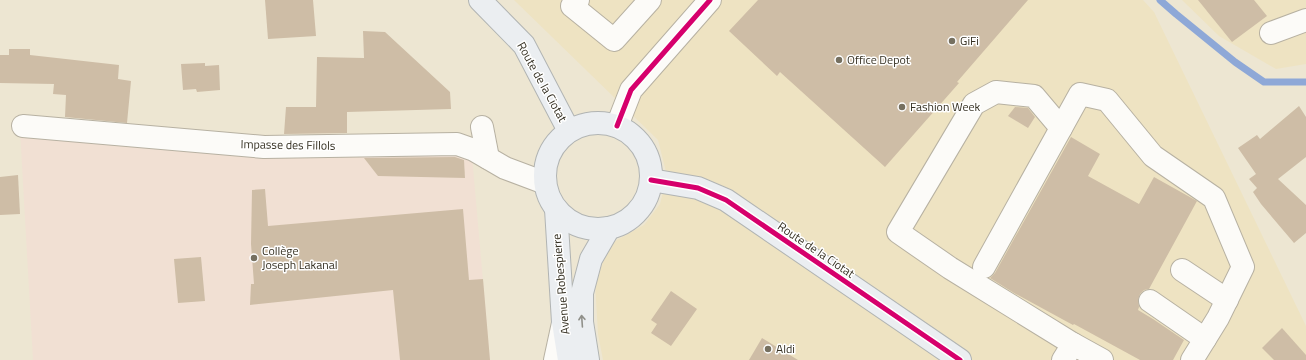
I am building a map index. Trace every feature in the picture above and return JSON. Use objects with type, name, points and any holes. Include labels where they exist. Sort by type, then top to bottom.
[{"type":"main road","name":"Route de la Ciotat","points":[[480,0],[524,45],[569,131]]},
{"type":"main road","points":[[601,123],[617,126],[629,132],[640,142],[647,154],[651,167],[652,180],[649,194],[643,206],[634,216],[622,224],[594,230],[580,226],[566,219],[556,209],[549,197],[545,183],[546,163],[555,145],[569,131],[584,125],[601,123]]},
{"type":"main road","name":"Route de la Ciotat","points":[[652,180],[698,188],[726,200],[960,360]]},
{"type":"main road","name":"Avenue Robespierre","points":[[556,209],[563,322],[569,360]]},
{"type":"main road","name":"Avenue Robespierre","points":[[588,360],[582,322],[582,293],[591,259],[609,228]]},
{"type":"street","points":[[578,0],[572,6],[614,40],[650,0]]},
{"type":"street","points":[[617,126],[631,90],[710,0]]},
{"type":"street","points":[[1271,33],[1306,20]]},
{"type":"street","points":[[1061,128],[1034,96],[996,92],[974,104],[898,232],[1068,352],[1102,360]]},
{"type":"street","points":[[984,267],[1080,94],[1107,100],[1153,156],[1214,198],[1243,267],[1227,300],[1192,360]]},
{"type":"street","name":"Impasse des Fillols","points":[[23,126],[264,147],[457,144],[474,150],[505,168],[545,183]]},
{"type":"street","points":[[482,127],[488,158]]},
{"type":"street","points":[[1182,270],[1227,300]]},
{"type":"street","points":[[1150,301],[1205,339]]},
{"type":"street","points":[[555,360],[563,322]]},
{"type":"shaded area","points":[[514,0],[1143,0],[1154,12],[1306,326],[1306,360],[603,360],[598,334],[595,282],[610,244],[644,225],[660,204],[667,176],[658,140]]},
{"type":"shaded area","points":[[1182,0],[1306,0],[1306,64],[1276,69],[1219,36]]},
{"type":"shaded area","name":"Collège Joseph Lakanal","points":[[20,130],[249,154],[472,156],[490,360],[33,360]]},
{"type":"building","points":[[265,0],[313,0],[316,36],[268,39]]},
{"type":"building","points":[[758,0],[1028,0],[957,82],[959,83],[885,167],[780,72],[777,76],[729,31]]},
{"type":"building","points":[[1198,0],[1254,0],[1267,16],[1232,42]]},
{"type":"building","points":[[363,31],[385,32],[450,92],[451,109],[347,112],[347,133],[284,134],[286,107],[316,107],[317,57],[364,58]]},
{"type":"building","points":[[9,49],[30,49],[30,55],[119,65],[118,79],[131,81],[127,123],[65,117],[66,95],[53,94],[54,84],[0,83],[0,55],[9,55]]},
{"type":"building","points":[[205,63],[205,66],[219,65],[220,90],[197,92],[196,89],[183,90],[181,64]]},
{"type":"building","points":[[1299,106],[1306,117],[1306,157],[1278,179],[1306,205],[1306,233],[1294,243],[1261,204],[1253,192],[1257,188],[1249,179],[1256,174],[1238,148],[1257,135],[1260,139]]},
{"type":"building","points":[[1015,107],[1028,108],[1035,117],[1028,128],[1008,116]]},
{"type":"building","points":[[1071,137],[1100,154],[1088,176],[1139,204],[1154,177],[1197,201],[1149,289],[1144,290],[1140,294],[1138,300],[1138,310],[1184,340],[1173,360],[1140,360],[1014,293],[990,278],[995,273]]},
{"type":"building","points":[[455,157],[464,160],[465,178],[378,176],[364,158]]},
{"type":"building","points":[[18,175],[20,214],[0,215],[0,177]]},
{"type":"building","points":[[265,189],[268,226],[463,209],[469,280],[483,279],[490,360],[400,360],[393,290],[250,305],[251,284],[254,284],[251,244],[252,190]]},
{"type":"building","points":[[201,257],[205,301],[178,303],[174,259]]},
{"type":"building","points":[[671,291],[697,309],[671,346],[651,333],[657,324],[651,320]]},
{"type":"building","points":[[1282,328],[1306,355],[1306,360],[1274,360],[1262,348]]},
{"type":"building","name":"Aldi","points":[[762,338],[798,360],[749,360]]},
{"type":"waterway","points":[[1160,0],[1235,62],[1264,82],[1306,82]]},
{"type":"cycle path","points":[[617,126],[631,90],[710,0]]},
{"type":"cycle path","points":[[651,180],[698,188],[726,200],[960,360]]},
{"type":"place","name":"GiFi","points":[[952,41]]},
{"type":"place","name":"Office Depot","points":[[839,60]]},
{"type":"place","name":"Fashion Week","points":[[902,107]]},
{"type":"place","name":"Collège Joseph Lakanal","points":[[254,258]]},
{"type":"place","name":"Aldi","points":[[768,349]]}]
